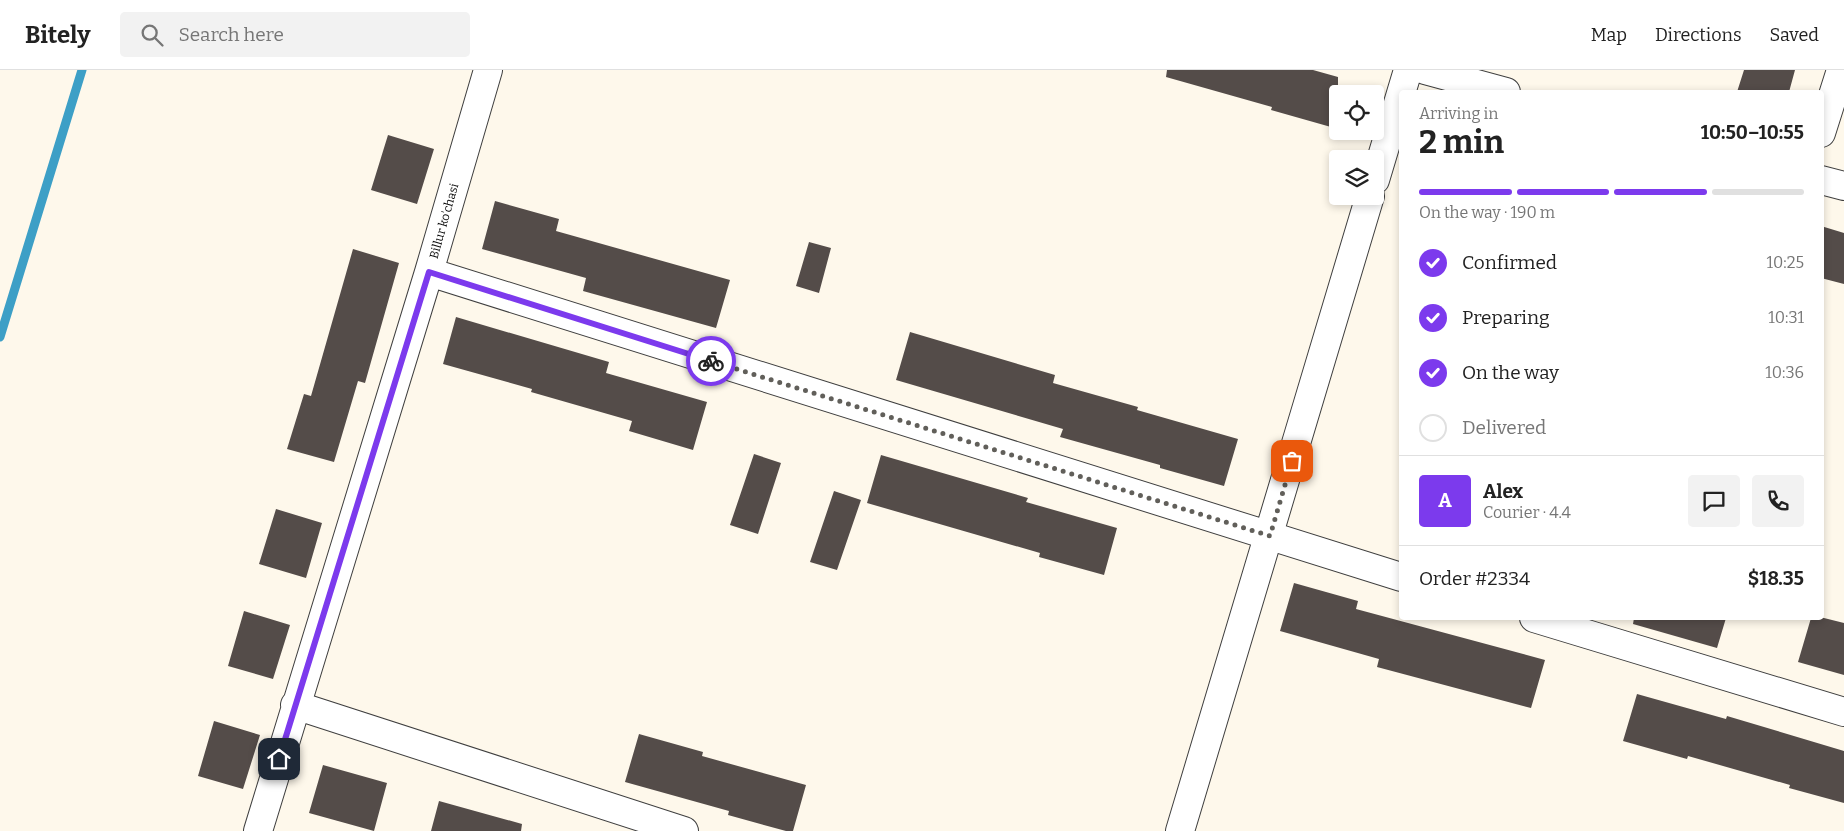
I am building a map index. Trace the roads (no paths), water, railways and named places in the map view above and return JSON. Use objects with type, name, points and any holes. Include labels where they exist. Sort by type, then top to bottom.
[{"type":"street","name":"Billur ko'chasi","points":[[258,831],[429,272],[488,70]]},
{"type":"street","points":[[1402,90],[1408,70]]},
{"type":"street","points":[[1425,70],[1499,90]]},
{"type":"street","points":[[1824,124],[1841,70]]},
{"type":"street","points":[[1384,150],[1399,100]]},
{"type":"street","points":[[1824,181],[1844,186]]},
{"type":"street","points":[[1180,831],[1270,536],[1367,205]]},
{"type":"street","points":[[429,272],[1399,576]]},
{"type":"street","points":[[1541,620],[1844,712]]},
{"type":"street","points":[[295,705],[684,831]]},
{"type":"waterway","points":[[0,337],[82,70]]}]
